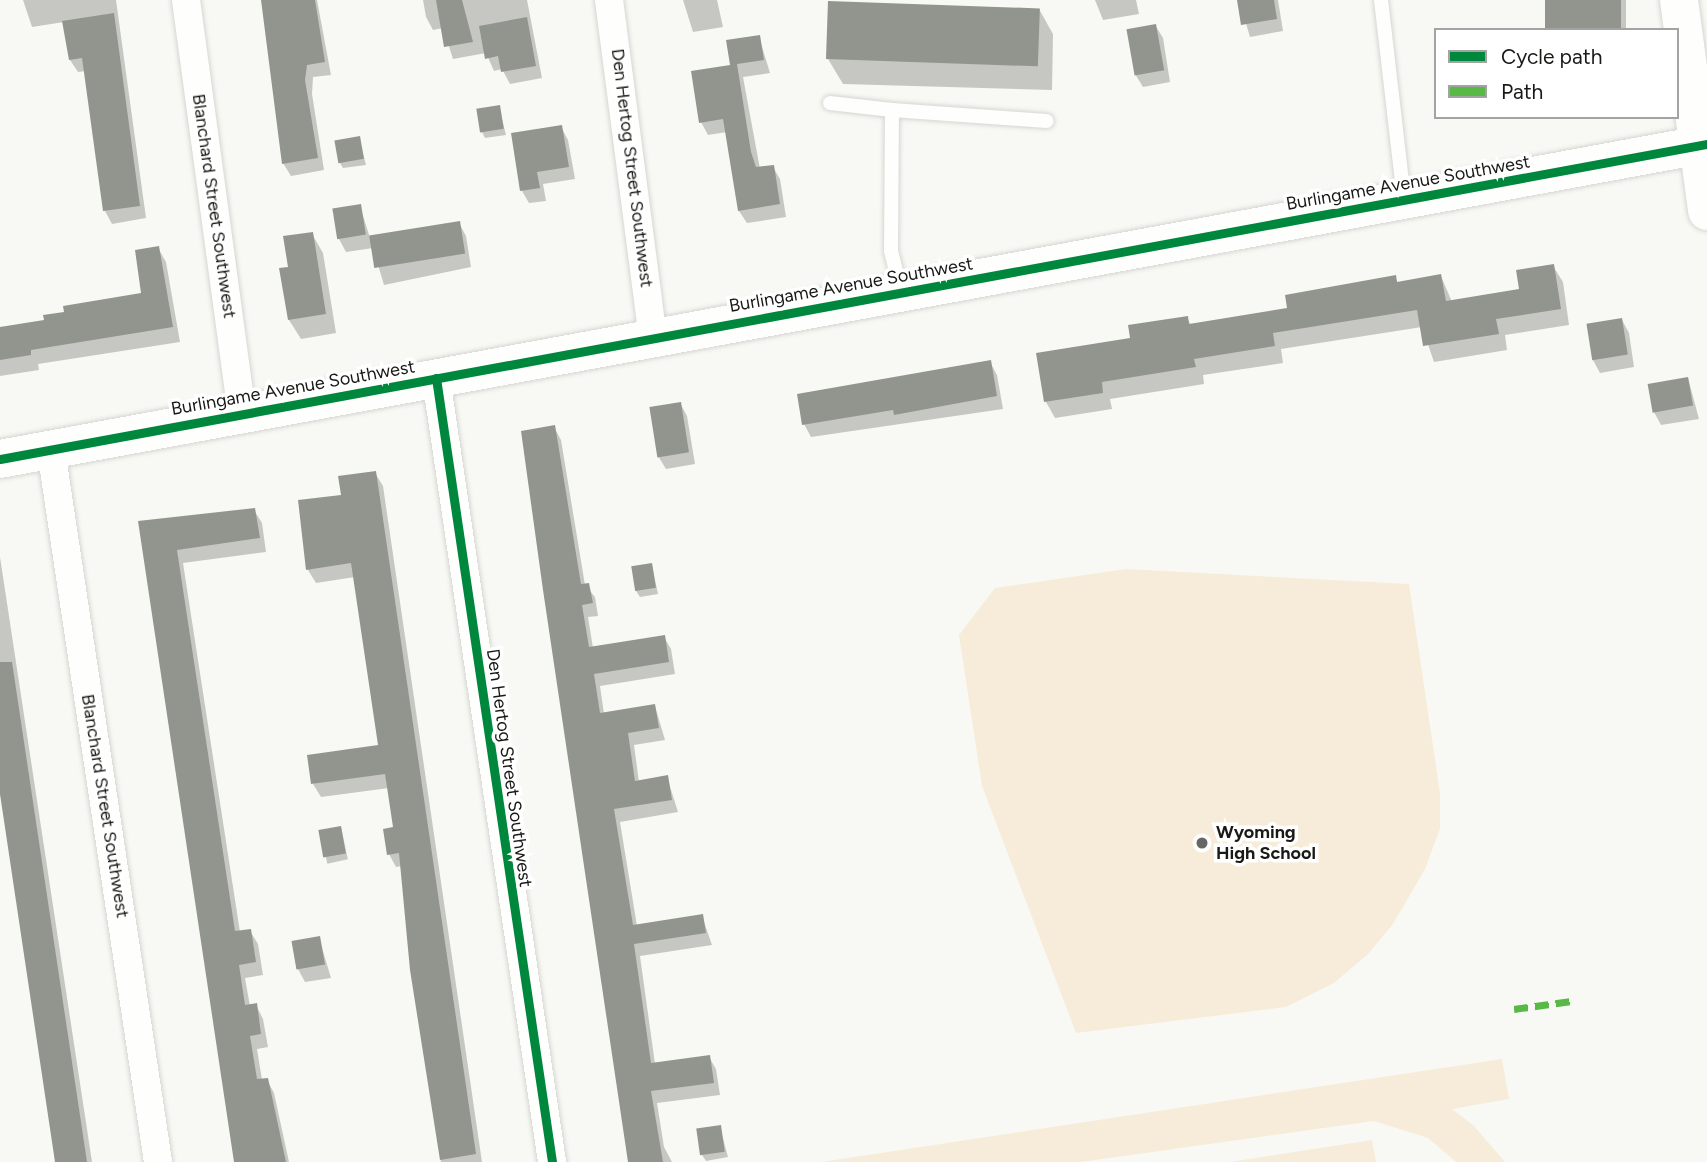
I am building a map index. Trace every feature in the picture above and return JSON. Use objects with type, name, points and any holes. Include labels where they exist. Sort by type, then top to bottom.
[{"type":"street","name":"Blanchard Street Southwest","points":[[186,0],[242,412]]},
{"type":"street","name":"Den Hertog Street Southwest","points":[[609,0],[653,337]]},
{"type":"street","points":[[1679,0],[1703,145],[1707,211]]},
{"type":"street","name":"Burlingame Avenue Southwest","points":[[0,459],[242,412],[1703,145]]},
{"type":"street","name":"Den Hertog Street Southwest","points":[[436,378],[552,1162]]},
{"type":"street","name":"Blanchard Street Southwest","points":[[51,450],[159,1162]]},
{"type":"lane","points":[[1381,0],[1404,200]]},
{"type":"lane","points":[[830,103],[1047,121]]},
{"type":"lane","points":[[892,110],[891,251],[901,292]]},
{"type":"shaded area","points":[[1126,569],[1409,584],[1440,793],[1440,829],[1425,869],[1393,924],[1368,954],[1334,983],[1286,1007],[1076,1033],[982,786],[959,635],[995,588]]},
{"type":"shaded area","points":[[1502,1059],[1509,1099],[1452,1109],[1474,1126],[1505,1162],[1456,1162],[1428,1138],[1374,1121],[1081,1162],[821,1162]]},
{"type":"shaded area","points":[[1372,1140],[1376,1162],[1230,1162]]},
{"type":"building","points":[[261,0],[315,0],[325,62],[307,65],[305,80],[318,158],[282,164]]},
{"type":"building","points":[[436,0],[462,0],[473,42],[444,47]]},
{"type":"building","points":[[1237,0],[1274,0],[1277,19],[1241,25]]},
{"type":"building","points":[[1545,0],[1621,0],[1621,28],[1545,28]]},
{"type":"building","points":[[828,1],[1040,8],[1038,66],[826,59]]},
{"type":"building","points":[[114,13],[140,206],[103,211],[82,58],[69,60],[62,21]]},
{"type":"building","points":[[527,17],[536,66],[501,72],[498,56],[485,59],[479,26]]},
{"type":"building","points":[[1156,24],[1164,70],[1135,75],[1126,29]]},
{"type":"building","points":[[760,35],[764,60],[737,64],[751,152],[756,167],[774,165],[780,204],[738,211],[723,119],[699,123],[691,71],[730,65],[726,40]]},
{"type":"building","points":[[500,105],[504,129],[480,132],[476,109]]},
{"type":"building","points":[[562,125],[569,167],[537,172],[540,188],[520,191],[511,133]]},
{"type":"building","points":[[360,136],[364,159],[338,163],[334,141]]},
{"type":"building","points":[[361,204],[366,235],[337,239],[332,209]]},
{"type":"building","points":[[460,221],[465,254],[374,268],[369,235]]},
{"type":"building","points":[[313,232],[326,314],[288,320],[279,268],[288,267],[283,236]]},
{"type":"building","points":[[159,246],[173,327],[31,350],[31,355],[0,360],[0,327],[44,320],[43,315],[64,312],[63,306],[141,293],[135,250]]},
{"type":"building","points":[[1554,264],[1561,309],[1496,319],[1499,334],[1423,346],[1417,310],[1273,333],[1275,346],[1194,359],[1196,367],[1102,382],[1103,393],[1044,402],[1036,353],[1130,338],[1128,325],[1188,316],[1189,324],[1287,308],[1285,295],[1396,275],[1397,282],[1441,274],[1446,301],[1519,289],[1516,270]]},
{"type":"building","points":[[1622,318],[1628,355],[1592,360],[1586,324]]},
{"type":"building","points":[[991,360],[997,396],[894,415],[893,410],[802,425],[797,394]]},
{"type":"building","points":[[1688,377],[1693,406],[1653,413],[1648,384]]},
{"type":"building","points":[[681,402],[689,452],[657,457],[649,407]]},
{"type":"building","points":[[555,425],[581,584],[589,583],[593,603],[582,605],[589,647],[665,635],[669,662],[594,674],[600,713],[655,704],[659,728],[628,733],[635,781],[668,775],[672,800],[614,809],[633,925],[703,914],[706,933],[634,944],[651,1063],[710,1055],[714,1083],[651,1091],[663,1162],[628,1162],[543,590],[521,431]]},
{"type":"building","points":[[376,471],[476,1154],[440,1160],[410,970],[399,853],[387,855],[383,829],[393,827],[385,774],[311,784],[307,755],[378,745],[351,563],[306,570],[298,500],[341,495],[338,476]]},
{"type":"building","points":[[255,508],[260,538],[177,550],[235,931],[251,929],[256,962],[239,965],[245,1005],[257,1003],[261,1034],[250,1036],[257,1079],[268,1078],[286,1162],[234,1162],[138,521]]},
{"type":"building","points":[[652,563],[656,588],[635,591],[631,566]]},
{"type":"building","points":[[0,662],[12,662],[87,1162],[55,1162],[0,794]]},
{"type":"building","points":[[341,826],[346,854],[323,858],[318,830]]},
{"type":"building","points":[[320,936],[325,965],[296,970],[291,941]]},
{"type":"building","points":[[721,1125],[725,1152],[700,1155],[696,1128]]},
{"type":"marked path","points":[[1514,1009],[1571,1001]]},
{"type":"cycle path","points":[[0,459],[1707,144]]},
{"type":"cycle path","points":[[436,378],[552,1162]]},
{"type":"place","name":"Wyoming High School","points":[[1202,843]]}]
